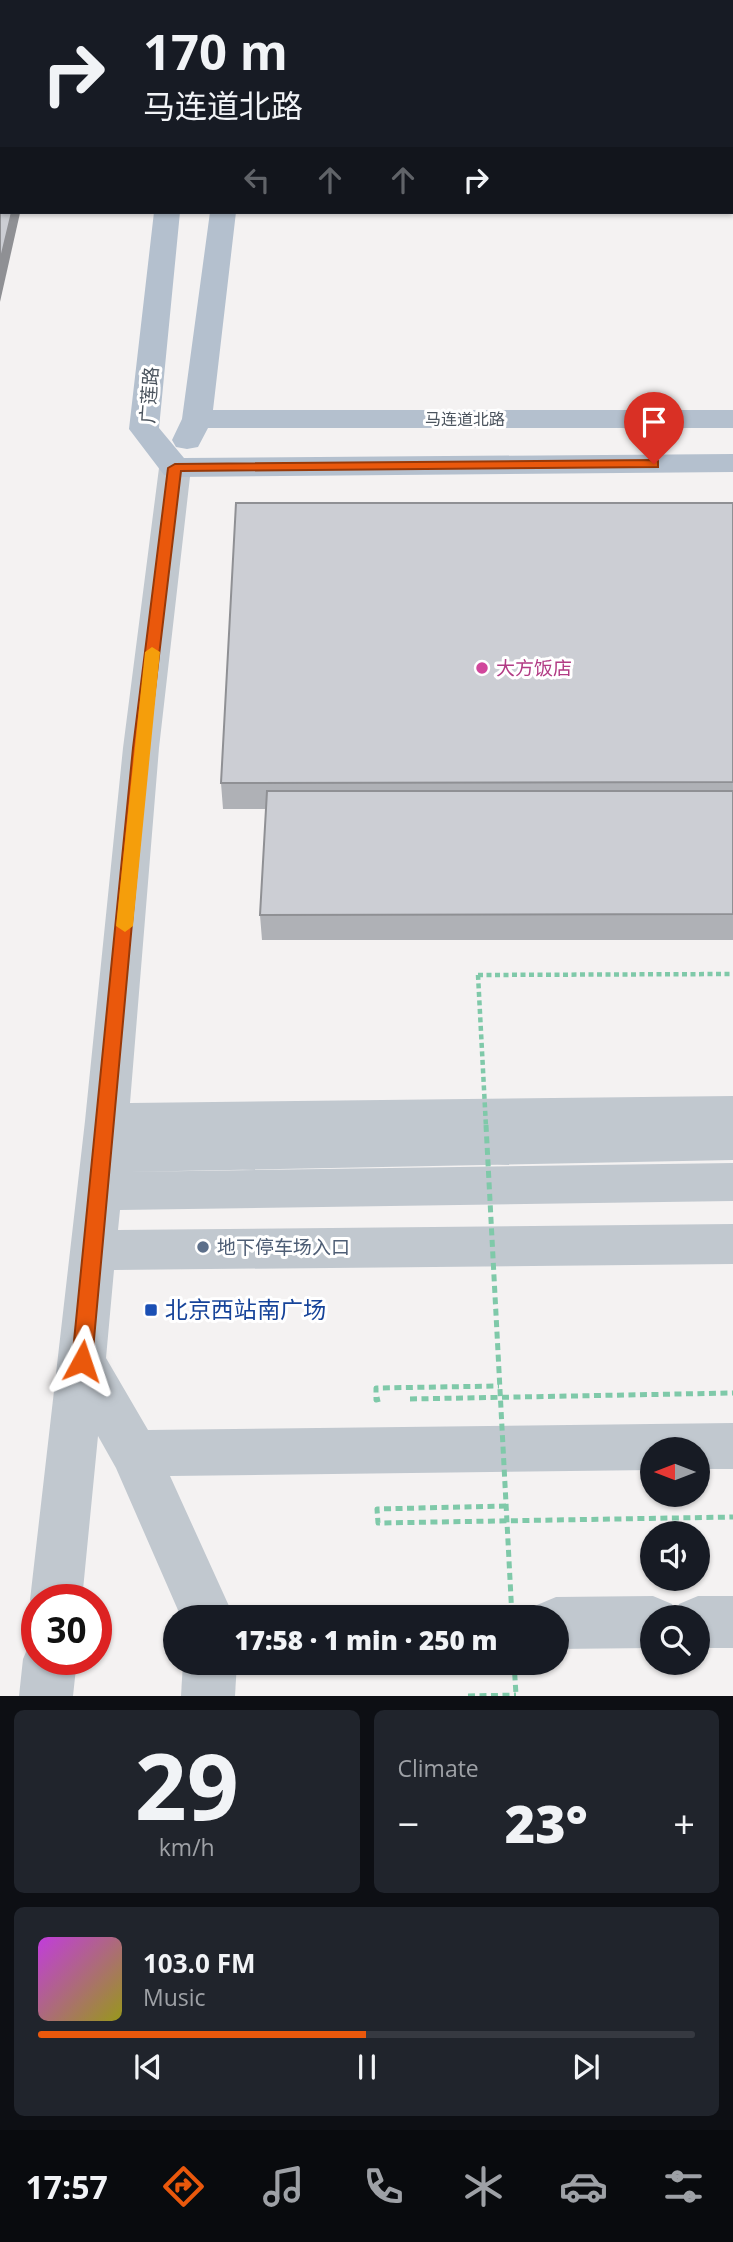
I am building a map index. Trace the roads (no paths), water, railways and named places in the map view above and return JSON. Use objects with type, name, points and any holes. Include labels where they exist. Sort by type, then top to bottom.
[{"type":"main road","name":"广莲路","points":[[167,214],[144,429],[175,468]]},
{"type":"main road","points":[[223,214],[197,419],[175,468],[733,463]]},
{"type":"main road","name":"马连道北路","points":[[197,419],[733,419]]},
{"type":"street","points":[[58,1584],[94,1250],[141,748],[175,468]]},
{"type":"street","points":[[103,1156],[733,1115]]},
{"type":"street","points":[[103,1156],[733,1142]]},
{"type":"street","points":[[103,1156],[733,1182]]},
{"type":"street","points":[[94,1250],[733,1244]]},
{"type":"street","points":[[82,1361],[134,1453],[203,1605]]},
{"type":"street","points":[[134,1453],[733,1446]]},
{"type":"street","points":[[569,1623],[640,1622]]},
{"type":"street","points":[[710,1622],[733,1622]]},
{"type":"street","points":[[46,1696],[48,1675]]},
{"type":"street","points":[[208,1696],[209,1675]]},
{"type":"place","name":"大方饭店","points":[[482,668]]},
{"type":"place","name":"地下停车场入口","points":[[203,1247]]},
{"type":"place","name":"北京西站南广场","points":[[151,1310]]}]
